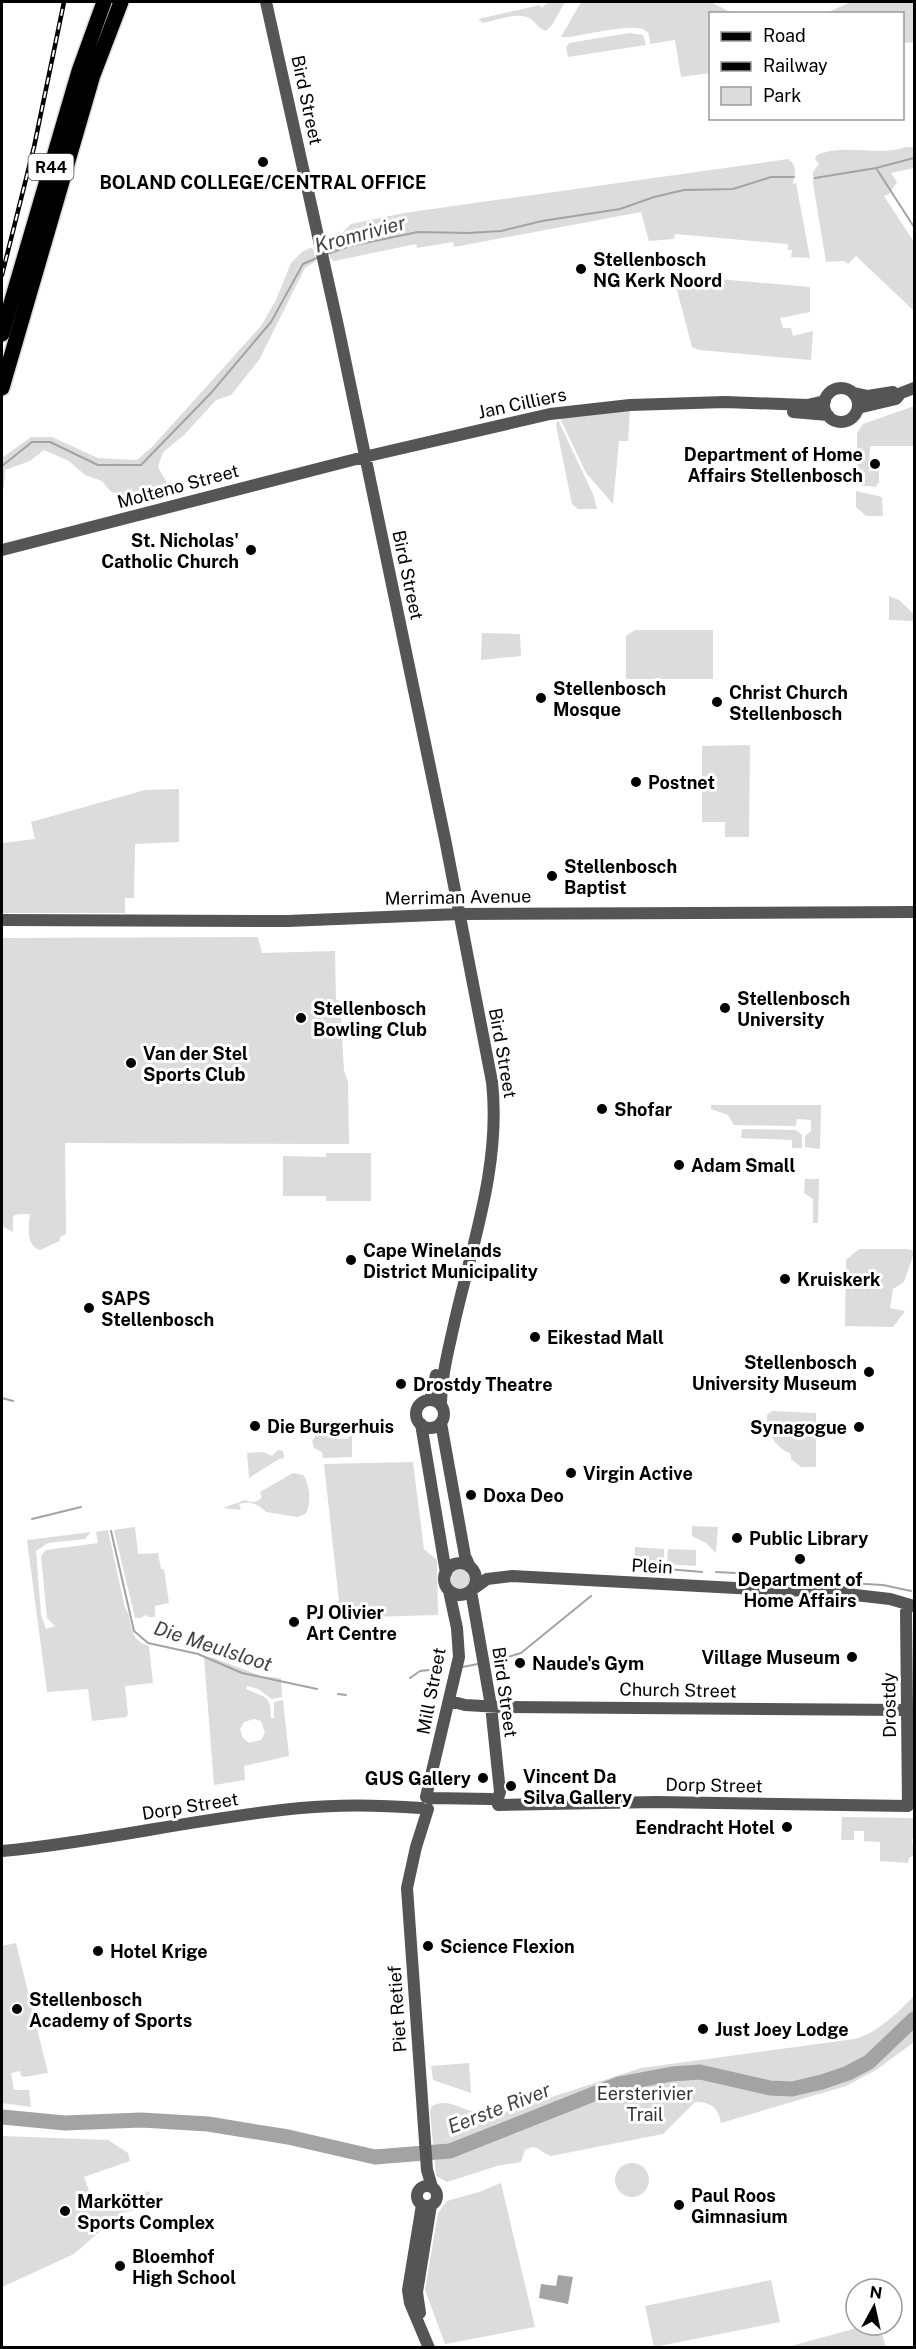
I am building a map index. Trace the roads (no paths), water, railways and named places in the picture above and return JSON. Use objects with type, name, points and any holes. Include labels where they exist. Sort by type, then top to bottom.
[{"type":"main road","name":"R44","points":[[2,388],[104,2]]},
{"type":"main road","name":"R44","points":[[2,334],[86,73],[121,2]]},
{"type":"street","name":"Bird Street","points":[[266,2],[320,246],[492,1082],[495,1115],[489,1160],[482,1175],[436,1403]]},
{"type":"street","points":[[854,393],[858,408],[852,418],[844,422],[836,421],[828,416],[825,400],[829,393],[839,388],[868,396],[900,393],[915,388]]},
{"type":"street","points":[[858,408],[896,399],[900,393]]},
{"type":"street","name":"Jan Cilliers","points":[[364,457],[558,413],[617,405],[690,403],[807,405],[825,400]]},
{"type":"street","name":"Jan Cilliers","points":[[690,403],[828,416]]},
{"type":"street","name":"Molteno Street","points":[[2,550],[364,457]]},
{"type":"street","name":"Merriman Avenue","points":[[2,920],[288,921],[459,914],[915,912]]},
{"type":"street","points":[[421,1424],[446,1573],[445,1582],[449,1591],[458,1595],[472,1590],[476,1579],[465,1556],[441,1423],[444,1416],[436,1403],[423,1403],[418,1409],[417,1419],[421,1424],[430,1428],[441,1423]]},
{"type":"street","points":[[446,1573],[457,1564],[471,1568]]},
{"type":"street","name":"Plein","points":[[471,1568],[501,1571],[512,1576]]},
{"type":"street","name":"Plein","points":[[472,1590],[487,1579],[512,1576],[790,1591],[848,1598],[855,1595],[890,1599],[911,1605]]},
{"type":"street","name":"Bird Street","points":[[472,1590],[491,1706],[500,1792],[495,1801]]},
{"type":"street","name":"Mill Street","points":[[426,1804],[457,1670],[459,1646],[449,1591]]},
{"type":"street","name":"Drostdy","points":[[908,1806],[907,1710],[911,1605]]},
{"type":"street","name":"Church Street","points":[[450,1701],[465,1705],[491,1706],[907,1710]]},
{"type":"street","name":"Dorp Street","points":[[2,1851],[56,1846],[302,1808],[495,1801],[908,1806]]},
{"type":"street","name":"Piet Retief","points":[[426,1804],[406,1888],[426,2141],[427,2187],[437,2197],[426,2205],[417,2292],[423,2332],[429,2348]]},
{"type":"waterway","name":"Kromrivier","points":[[815,178],[876,168],[914,158]]},
{"type":"waterway","points":[[876,168],[914,227]]},
{"type":"waterway","name":"Kromrivier","points":[[327,254],[350,246],[418,232],[501,231],[542,221],[620,209],[654,197],[684,190],[733,189],[771,177],[794,177]]},
{"type":"waterway","name":"Kromrivier","points":[[2,466],[32,442],[50,442],[98,465],[141,465],[211,393],[271,322],[303,264],[319,257]]},
{"type":"waterway","name":"Die Meulsloot","points":[[2,1398],[13,1401]]},
{"type":"waterway","points":[[32,1519],[81,1507]]},
{"type":"waterway","name":"Die Meulsloot","points":[[111,1531],[134,1631],[148,1643],[198,1654],[242,1673],[317,1689]]},
{"type":"waterway","name":"Die Meulsloot","points":[[632,1567],[663,1569]]},
{"type":"waterway","name":"Die Meulsloot","points":[[667,1569],[702,1572]]},
{"type":"waterway","name":"Die Meulsloot","points":[[716,1572],[735,1573]]},
{"type":"waterway","name":"Die Meulsloot","points":[[739,1573],[749,1574]]},
{"type":"waterway","name":"Die Meulsloot","points":[[773,1576],[812,1578]]},
{"type":"waterway","name":"Die Meulsloot","points":[[849,1583],[883,1585],[911,1591]]},
{"type":"waterway","name":"Die Meulsloot","points":[[495,1661],[521,1653],[591,1596]]},
{"type":"waterway","name":"Die Meulsloot","points":[[462,1667],[478,1664]]},
{"type":"waterway","name":"Die Meulsloot","points":[[410,1678],[420,1671],[439,1669]]},
{"type":"waterway","name":"Die Meulsloot","points":[[338,1694],[346,1695]]},
{"type":"waterway","name":"Eerste River","points":[[2,2117],[65,2123],[141,2120],[208,2124],[288,2137],[375,2157],[450,2151],[619,2084],[672,2074],[700,2072],[770,2088],[792,2089],[822,2082],[848,2073],[869,2062],[914,2019]]},
{"type":"railway","points":[[2,275],[34,147],[64,2]]},
{"type":"place","name":"BOLAND COLLEGE/CENTRAL OFFICE","points":[[263,162]]},
{"type":"place","name":"Stellenbosch NG Kerk Noord","points":[[581,269]]},
{"type":"place","name":"Department of Home Affairs Stellenbosch","points":[[875,464]]},
{"type":"place","name":"St. Nicholas' Catholic Church","points":[[251,550]]},
{"type":"place","name":"Stellenbosch Mosque","points":[[541,698]]},
{"type":"place","name":"Christ Church Stellenbosch","points":[[717,702]]},
{"type":"place","name":"Postnet","points":[[636,782]]},
{"type":"place","name":"Stellenbosch Baptist","points":[[552,876]]},
{"type":"place","name":"Stellenbosch University","points":[[725,1008]]},
{"type":"place","name":"Stellenbosch Bowling Club","points":[[301,1018]]},
{"type":"place","name":"Van der Stel Sports Club","points":[[131,1063]]},
{"type":"place","name":"Shofar","points":[[602,1109]]},
{"type":"place","name":"Adam Small","points":[[679,1165]]},
{"type":"place","name":"Cape Winelands District Municipality","points":[[351,1260]]},
{"type":"place","name":"Kruiskerk","points":[[785,1279]]},
{"type":"place","name":"SAPS Stellenbosch","points":[[89,1308]]},
{"type":"place","name":"Eikestad Mall","points":[[535,1337]]},
{"type":"place","name":"Stellenbosch University Museum","points":[[869,1372]]},
{"type":"place","name":"Drostdy Theatre","points":[[401,1384]]},
{"type":"place","name":"Die Burgerhuis","points":[[255,1426]]},
{"type":"place","name":"Synagogue","points":[[859,1427]]},
{"type":"place","name":"Virgin Active","points":[[571,1473]]},
{"type":"place","name":"Doxa Deo","points":[[471,1495]]},
{"type":"place","name":"Public Library","points":[[737,1538]]},
{"type":"place","name":"Department of Home Affairs","points":[[800,1559]]},
{"type":"place","name":"PJ Olivier Art Centre","points":[[294,1622]]},
{"type":"place","name":"Village Museum","points":[[852,1657]]},
{"type":"place","name":"Naude's Gym","points":[[520,1663]]},
{"type":"place","name":"GUS Gallery","points":[[483,1778]]},
{"type":"place","name":"Vincent Da Silva Gallery","points":[[511,1786]]},
{"type":"place","name":"Eendracht Hotel","points":[[787,1827]]},
{"type":"place","name":"Science Flexion","points":[[428,1946]]},
{"type":"place","name":"Hotel Krige","points":[[98,1951]]},
{"type":"place","name":"Stellenbosch Academy of Sports","points":[[17,2009]]},
{"type":"place","name":"Just Joey Lodge","points":[[703,2029]]},
{"type":"place","name":"Paul Roos Gimnasium","points":[[679,2205]]},
{"type":"place","name":"Markötter Sports Complex","points":[[65,2211]]},
{"type":"place","name":"Bloemhof High School","points":[[120,2266]]},
{"type":"park label","name":"Eersterivier Trail","points":[[645,2103]]}]
